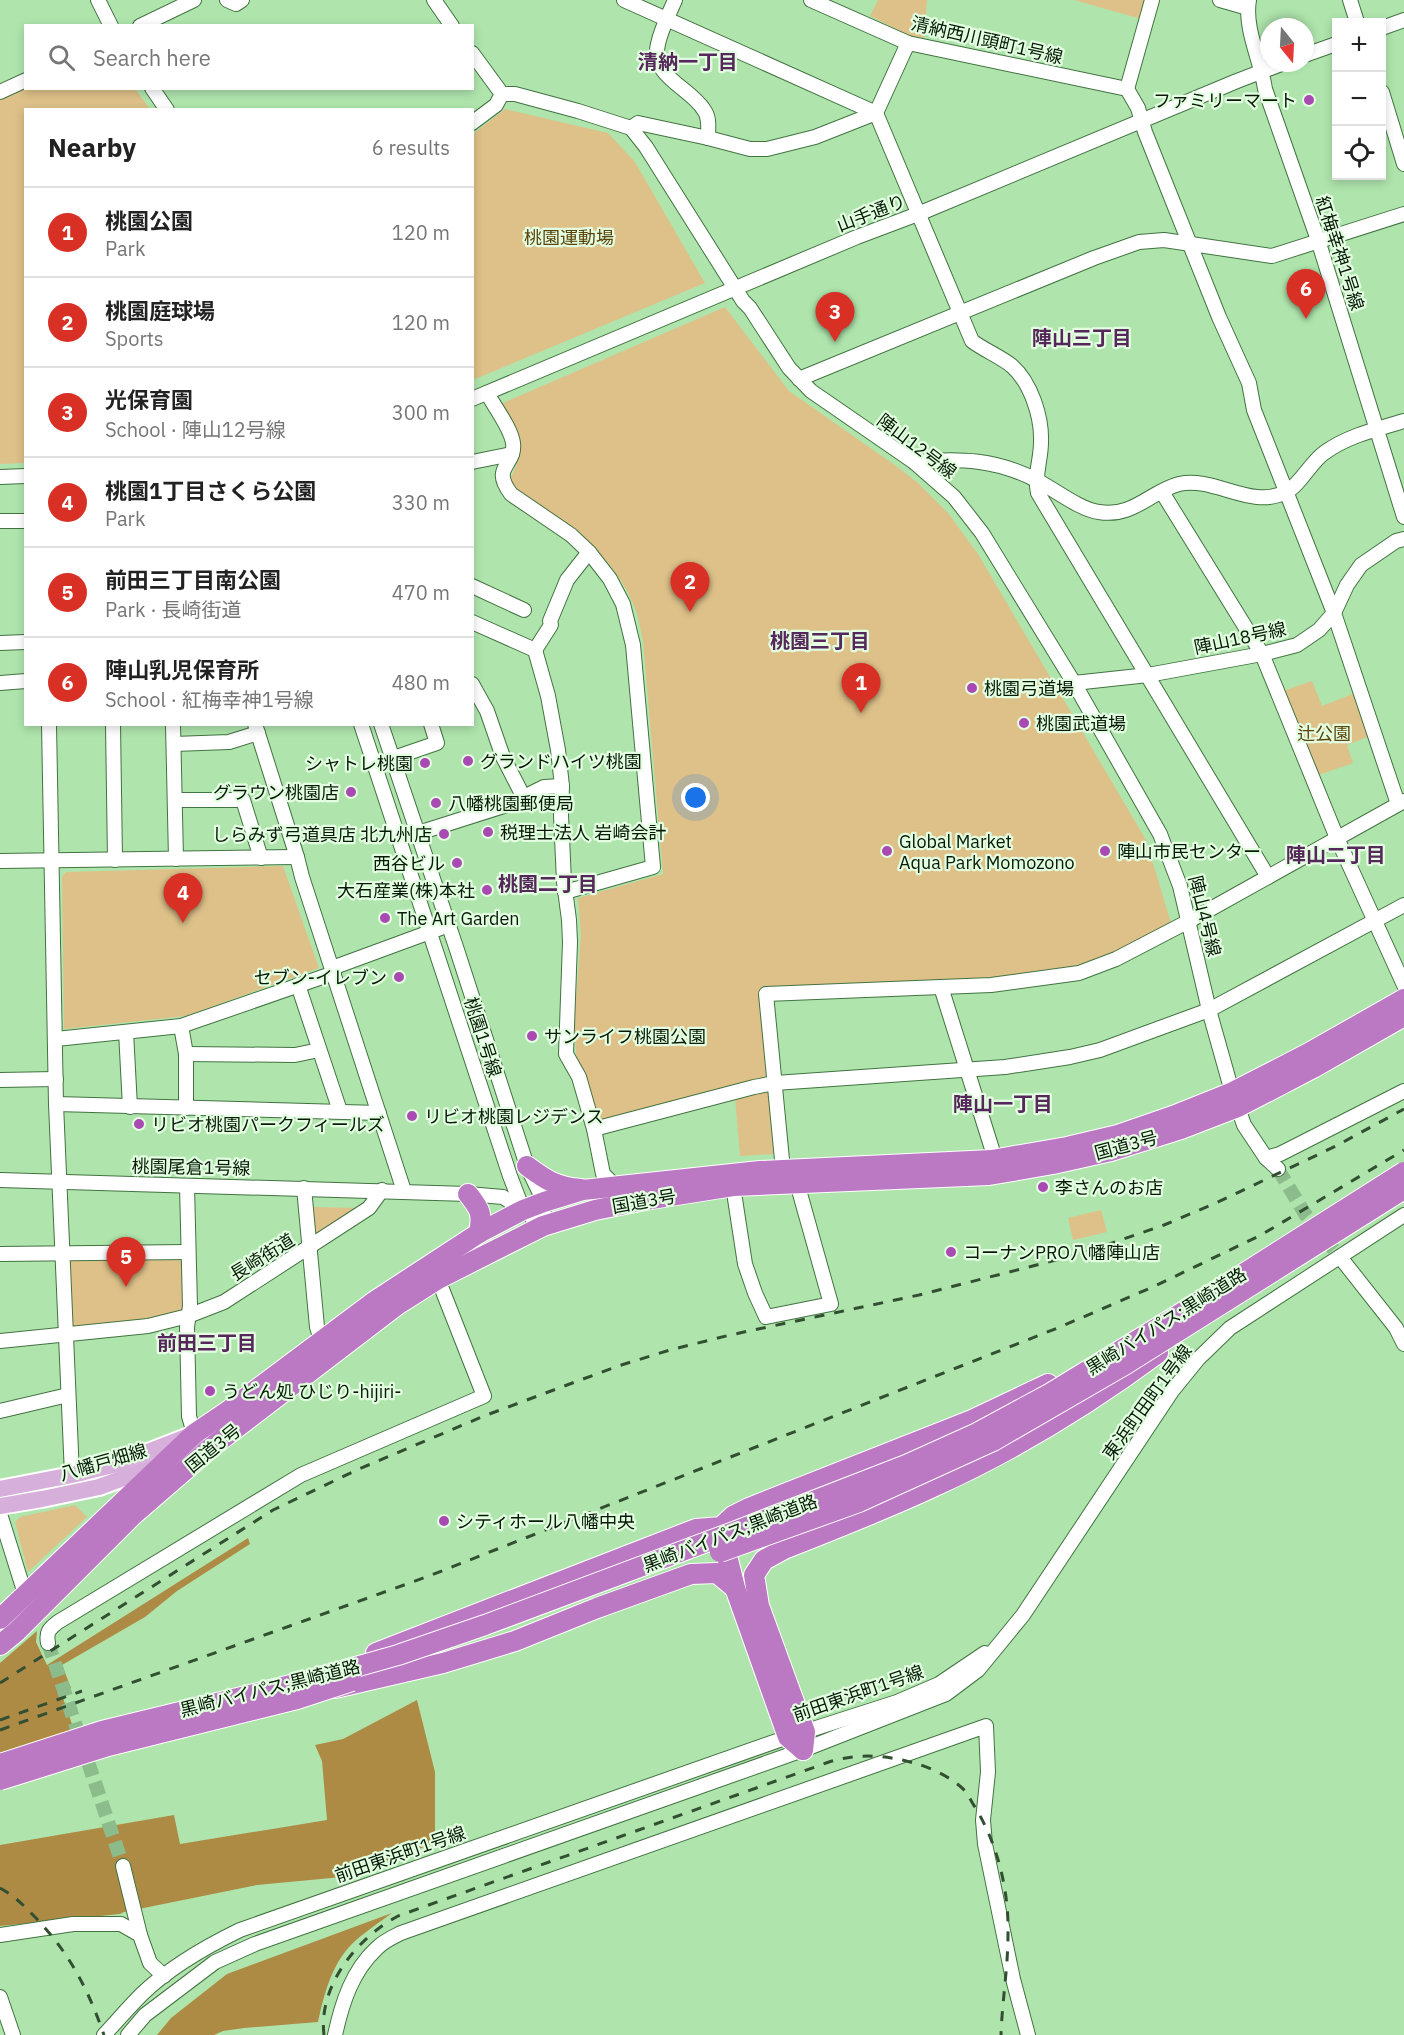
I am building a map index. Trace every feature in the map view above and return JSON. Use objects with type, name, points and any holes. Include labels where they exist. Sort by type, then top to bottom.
[{"type":"highway","name":"国道3号","points":[[0,1619],[194,1434],[375,1301],[478,1233],[523,1210],[583,1190],[760,1171],[790,1177],[965,1177],[1053,1164],[1140,1143],[1181,1129],[1404,999]]},
{"type":"highway","name":"国道3号","points":[[0,1645],[16,1632],[132,1516],[214,1445],[397,1305],[438,1279],[543,1226],[596,1210],[733,1186],[790,1177],[992,1160],[1057,1149],[1118,1135],[1173,1116],[1235,1099],[1313,1068],[1404,1016]]},
{"type":"highway","points":[[527,1166],[551,1183],[583,1190]]},
{"type":"highway","name":"黒崎バイパス;黒崎道路","points":[[0,1764],[114,1728],[298,1691],[485,1625],[906,1465],[977,1433],[1040,1399],[1180,1314],[1404,1172]]},
{"type":"highway","name":"黒崎バイパス;黒崎道路","points":[[0,1780],[108,1746],[489,1636],[869,1497],[993,1441],[1058,1405],[1404,1190]]},
{"type":"highway","points":[[468,1194],[479,1207],[482,1220],[478,1233]]},
{"type":"highway","points":[[759,1606],[754,1575],[764,1560],[784,1549],[946,1481],[1047,1428],[1111,1388],[1243,1290]]},
{"type":"highway","points":[[298,1691],[585,1571],[696,1529],[721,1527],[733,1516],[972,1420],[1034,1392],[1180,1314]]},
{"type":"highway","points":[[721,1527],[722,1542],[735,1588],[799,1740]]},
{"type":"highway","points":[[721,1527],[732,1540],[759,1606],[799,1740]]},
{"type":"highway","points":[[298,1691],[371,1679],[443,1663],[515,1641],[691,1574],[717,1573],[735,1588]]},
{"type":"main road","name":"八幡戸畑線","points":[[0,1489],[117,1464],[194,1434]]},
{"type":"main road","name":"八幡戸畑線","points":[[0,1506],[99,1486],[214,1445]]},
{"type":"street","points":[[98,0],[110,24]]},
{"type":"street","points":[[144,24],[194,0]]},
{"type":"street","points":[[227,0],[236,4],[242,0]]},
{"type":"street","points":[[434,0],[451,24]]},
{"type":"street","points":[[624,0],[876,113],[972,341],[1012,366],[1024,382],[1035,404],[1041,444],[1035,480],[1038,493],[1268,877]]},
{"type":"street","points":[[675,0],[657,46],[659,62],[665,74],[704,110],[709,122],[708,138]]},
{"type":"street","name":"清納西川頭町1号線","points":[[811,0],[908,43],[1127,89]]},
{"type":"street","points":[[733,1186],[745,1264],[766,1317],[831,1304],[790,1177],[775,1083],[766,994],[991,985],[1079,973],[1116,959],[1189,921],[1401,802],[1334,614],[1254,410],[1249,383],[1190,243],[1138,108],[1127,89],[1152,0]]},
{"type":"street","points":[[1220,0],[1248,4]]},
{"type":"street","points":[[1350,0],[1356,18]]},
{"type":"street","name":"紅梅幸神1号線","points":[[1248,4],[1260,64]]},
{"type":"street","points":[[1386,27],[1404,20]]},
{"type":"street","points":[[502,94],[515,94],[631,128],[638,123],[750,149],[767,149],[815,137],[876,113],[908,43]]},
{"type":"street","points":[[1314,52],[1332,45]]},
{"type":"street","points":[[474,56],[502,94]]},
{"type":"street","name":"山手通り","points":[[474,398],[857,237],[1261,72]]},
{"type":"street","name":"紅梅幸神1号線","points":[[1263,72],[1265,89],[1318,240],[1404,517]]},
{"type":"street","points":[[0,92],[24,81]]},
{"type":"street","points":[[153,90],[166,108]]},
{"type":"street","points":[[474,122],[496,105],[502,94]]},
{"type":"street","points":[[1386,105],[1404,164]]},
{"type":"street","name":"陣山12号線","points":[[631,128],[646,147],[677,199],[789,368],[811,391],[914,462],[954,496],[982,533],[1074,682]]},
{"type":"street","points":[[799,379],[1094,258],[1139,242],[1164,240],[1272,256],[1404,214]]},
{"type":"street","points":[[487,393],[513,442],[512,454],[502,475],[504,485],[511,494],[570,535],[589,552],[610,579],[623,604],[633,645],[653,867],[565,892]]},
{"type":"street","points":[[914,462],[954,460],[981,461],[999,465],[1035,480],[1098,512],[1119,512],[1179,484],[1195,483],[1216,486],[1253,496],[1287,492],[1323,453],[1365,433],[1404,421]]},
{"type":"street","points":[[474,462],[512,454]]},
{"type":"street","points":[[0,477],[24,476]]},
{"type":"street","points":[[1162,492],[1262,654],[1337,838],[1404,985]]},
{"type":"street","points":[[0,521],[24,521]]},
{"type":"street","name":"陣山18号線","points":[[1074,682],[1148,675],[1262,654],[1297,645],[1319,630],[1334,614],[1347,585],[1361,565],[1396,541],[1404,539]]},
{"type":"street","points":[[589,552],[567,580],[550,621],[551,625],[535,650],[548,696],[562,786],[561,815],[570,942],[566,1054],[579,1077],[594,1129],[603,1174],[616,1187]]},
{"type":"street","points":[[474,587],[524,610]]},
{"type":"street","points":[[474,623],[535,650]]},
{"type":"street","points":[[0,643],[24,642]]},
{"type":"street","points":[[0,683],[24,681]]},
{"type":"street","name":"陣山4号線","points":[[1074,682],[1160,834],[1175,870],[1209,1010],[1244,1125],[1266,1158],[1278,1169]]},
{"type":"street","points":[[474,688],[487,711],[502,757],[523,796]]},
{"type":"street","points":[[49,726],[56,1104],[72,1475]]},
{"type":"street","points":[[113,726],[115,860]]},
{"type":"street","points":[[173,726],[176,859]]},
{"type":"street","name":"桃園1号線","points":[[362,726],[523,1210]]},
{"type":"street","name":"桃園1号線","points":[[382,726],[527,1166],[544,1202],[543,1226]]},
{"type":"street","points":[[374,765],[438,743],[431,726]]},
{"type":"street","points":[[174,744],[229,742],[256,729],[404,1191]]},
{"type":"street","points":[[398,839],[510,804],[544,786],[562,786]]},
{"type":"street","points":[[176,800],[243,800],[261,858]]},
{"type":"street","points":[[0,861],[297,857]]},
{"type":"street","points":[[594,1129],[775,1083],[967,1071],[1070,1058],[1100,1050],[1209,1010],[1404,905]]},
{"type":"street","points":[[56,1039],[181,1026],[298,985],[449,925]]},
{"type":"street","points":[[298,985],[339,1111]]},
{"type":"street","points":[[941,987],[992,1149],[992,1160]]},
{"type":"street","points":[[181,1026],[186,1054],[186,1108]]},
{"type":"street","points":[[126,1032],[130,1107]]},
{"type":"street","points":[[186,1054],[295,1055],[319,1050]]},
{"type":"street","points":[[0,1080],[56,1078]]},
{"type":"street","points":[[1266,1158],[1280,1154],[1404,1091]]},
{"type":"street","points":[[56,1104],[379,1113]]},
{"type":"street","points":[[503,1197],[510,1176]]},
{"type":"street","name":"桃園尾倉1号線","points":[[0,1179],[381,1190]]},
{"type":"street","points":[[187,1186],[189,1416],[194,1434]]},
{"type":"street","points":[[304,1188],[317,1327],[321,1340]]},
{"type":"street","points":[[381,1190],[503,1197],[543,1226]]},
{"type":"street","name":"長崎街道","points":[[0,1341],[148,1326],[188,1316],[224,1302],[369,1208],[381,1190]]},
{"type":"street","name":"東浜町田町1号線","points":[[1001,1642],[1023,1615],[1172,1391],[1197,1359],[1230,1328],[1404,1215]]},
{"type":"street","points":[[0,1254],[188,1252]]},
{"type":"street","points":[[1340,1257],[1400,1326],[1404,1344]]},
{"type":"street","points":[[48,1643],[46,1635],[48,1629],[301,1475],[484,1396],[438,1279]]},
{"type":"street","points":[[0,1411],[68,1395]]},
{"type":"street","points":[[0,1514],[25,1594]]},
{"type":"street","name":"前田東浜町1号線","points":[[104,2035],[143,1993],[164,1976],[204,1948],[240,1930],[799,1740],[946,1694],[978,1671],[1001,1642]]},
{"type":"street","points":[[334,2035],[343,2002],[360,1967],[379,1946],[401,1933],[986,1726],[988,1772],[983,1820],[985,1844],[1013,1979],[1028,2035]]},
{"type":"street","name":"前田東浜町1号線","points":[[128,2035],[145,2015],[215,1962],[255,1944],[799,1740]]},
{"type":"street","points":[[123,1866],[140,1935],[150,1963],[164,1976]]},
{"type":"street","points":[[0,1935],[73,1924],[121,1924],[140,1935]]},
{"type":"street","points":[[0,1997],[14,2035]]},
{"type":"green space","points":[[878,0],[927,0],[924,38],[910,36],[870,16]]},
{"type":"green space","points":[[1074,0],[1147,0],[1141,19]]},
{"type":"green space","points":[[24,86],[24,90],[136,90],[149,108],[24,108],[24,463],[0,464],[0,98]]},
{"type":"green space","name":"桃園運動場","points":[[505,109],[608,133],[635,162],[705,283],[474,380],[474,133]]},
{"type":"green space","points":[[725,307],[789,391],[919,484],[948,513],[978,554],[1146,840],[1171,923],[1111,953],[1080,965],[1036,977],[762,989],[774,1154],[740,1156],[734,1086],[604,1122],[595,1117],[577,1064],[574,1026],[581,934],[578,898],[663,874],[643,641],[634,606],[612,568],[584,538],[515,488],[510,480],[516,466],[520,445],[503,403]]},
{"type":"green space","name":"辻公園","points":[[1312,681],[1322,706],[1355,693],[1370,736],[1347,745],[1353,763],[1313,777],[1280,692]]},
{"type":"green space","points":[[283,866],[319,968],[186,1016],[64,1029],[62,877],[66,872]]},
{"type":"green space","points":[[312,1207],[361,1208],[318,1237],[312,1234]]},
{"type":"green space","points":[[1101,1210],[1107,1232],[1073,1240],[1068,1218]]},
{"type":"green space","points":[[179,1254],[185,1260],[185,1311],[149,1321],[74,1328],[69,1326],[67,1263],[72,1258]]},
{"type":"green space","points":[[75,1505],[87,1517],[28,1572],[15,1522],[20,1517]]},
{"type":"shaded area","points":[[248,1538],[250,1544],[177,1591],[145,1617],[62,1665],[71,1688],[61,1692],[74,1730],[0,1755],[0,1663],[37,1631],[36,1642],[47,1665]]},
{"type":"shaded area","points":[[417,1700],[435,1772],[435,1843],[342,1877],[257,1885],[120,1914],[0,1926],[0,1845],[174,1815],[180,1844],[327,1820],[322,1761],[315,1745],[343,1739]]},
{"type":"shaded area","points":[[392,1913],[361,1936],[344,1953],[329,1981],[318,2022],[244,2028],[223,2031],[214,2035],[157,2035],[171,2018],[227,1974]]},
{"type":"tunnel","points":[[1278,1169],[1305,1214],[1340,1257]]},
{"type":"tunnel","points":[[48,1643],[123,1866]]},
{"type":"railway","points":[[0,1683],[273,1510],[359,1469],[484,1416],[618,1366],[670,1350],[919,1295],[1080,1254],[1164,1225],[1216,1203],[1336,1146],[1404,1109]]},
{"type":"railway","points":[[0,1730],[429,1576],[1060,1327],[1155,1286],[1261,1235],[1404,1150]]},
{"type":"railway","points":[[0,1720],[82,1691]]},
{"type":"railway","points":[[324,2035],[327,1999],[343,1965],[368,1937],[398,1916],[829,1762],[850,1757],[872,1756],[914,1763],[949,1778],[966,1792],[990,1837],[1004,1885],[1008,1918],[1001,2035]]},
{"type":"railway","points":[[0,1888],[23,1905],[59,1945],[77,1973],[104,2035]]},
{"type":"place","name":"ファミリーマート","points":[[1309,100]]},
{"type":"place","name":"陣山乳児保育所","points":[[1306,319]]},
{"type":"place","name":"光保育園","points":[[835,342]]},
{"type":"place","name":"桃園庭球場","points":[[690,612]]},
{"type":"place","name":"桃園弓道場","points":[[972,688]]},
{"type":"place","name":"桃園公園","points":[[861,713]]},
{"type":"place","name":"桃園武道場","points":[[1024,723]]},
{"type":"place","name":"グランドハイツ桃園","points":[[468,761]]},
{"type":"place","name":"シャトレ桃園","points":[[425,763]]},
{"type":"place","name":"グラウン桃園店","points":[[351,792]]},
{"type":"place","name":"八幡桃園郵便局","points":[[436,803]]},
{"type":"place","name":"税理士法人 岩崎会計","points":[[488,832]]},
{"type":"place","name":"しらみず弓道具店 北九州店","points":[[444,834]]},
{"type":"place","name":"Global Market Aqua Park Momozono","points":[[887,851]]},
{"type":"place","name":"陣山市民センター","points":[[1105,851]]},
{"type":"place","name":"西谷ビル","points":[[457,863]]},
{"type":"place","name":"大石産業(株)本社","points":[[487,890]]},
{"type":"place","name":"The Art Garden","points":[[385,918]]},
{"type":"place","name":"桃園1丁目さくら公園","points":[[183,923]]},
{"type":"place","name":"セブン-イレブン","points":[[399,977]]},
{"type":"place","name":"サンライフ桃園公園","points":[[532,1036]]},
{"type":"place","name":"リビオ桃園レジデンス","points":[[412,1116]]},
{"type":"place","name":"リビオ桃園パークフィールズ","points":[[139,1124]]},
{"type":"place","name":"李さんのお店","points":[[1043,1187]]},
{"type":"place","name":"コーナンPRO八幡陣山店","points":[[951,1252]]},
{"type":"place","name":"前田三丁目南公園","points":[[126,1287]]},
{"type":"place","name":"うどん処 ひじり-hijiri-","points":[[210,1391]]},
{"type":"place","name":"シティホール八幡中央","points":[[444,1521]]},
{"type":"district","name":"清納一丁目","points":[[688,61]]},
{"type":"district","name":"陣山三丁目","points":[[1082,337]]},
{"type":"district","name":"桃園三丁目","points":[[820,640]]},
{"type":"district","name":"陣山二丁目","points":[[1336,854]]},
{"type":"district","name":"桃園二丁目","points":[[548,883]]},
{"type":"district","name":"陣山一丁目","points":[[1003,1103]]},
{"type":"district","name":"前田三丁目","points":[[207,1342]]}]
